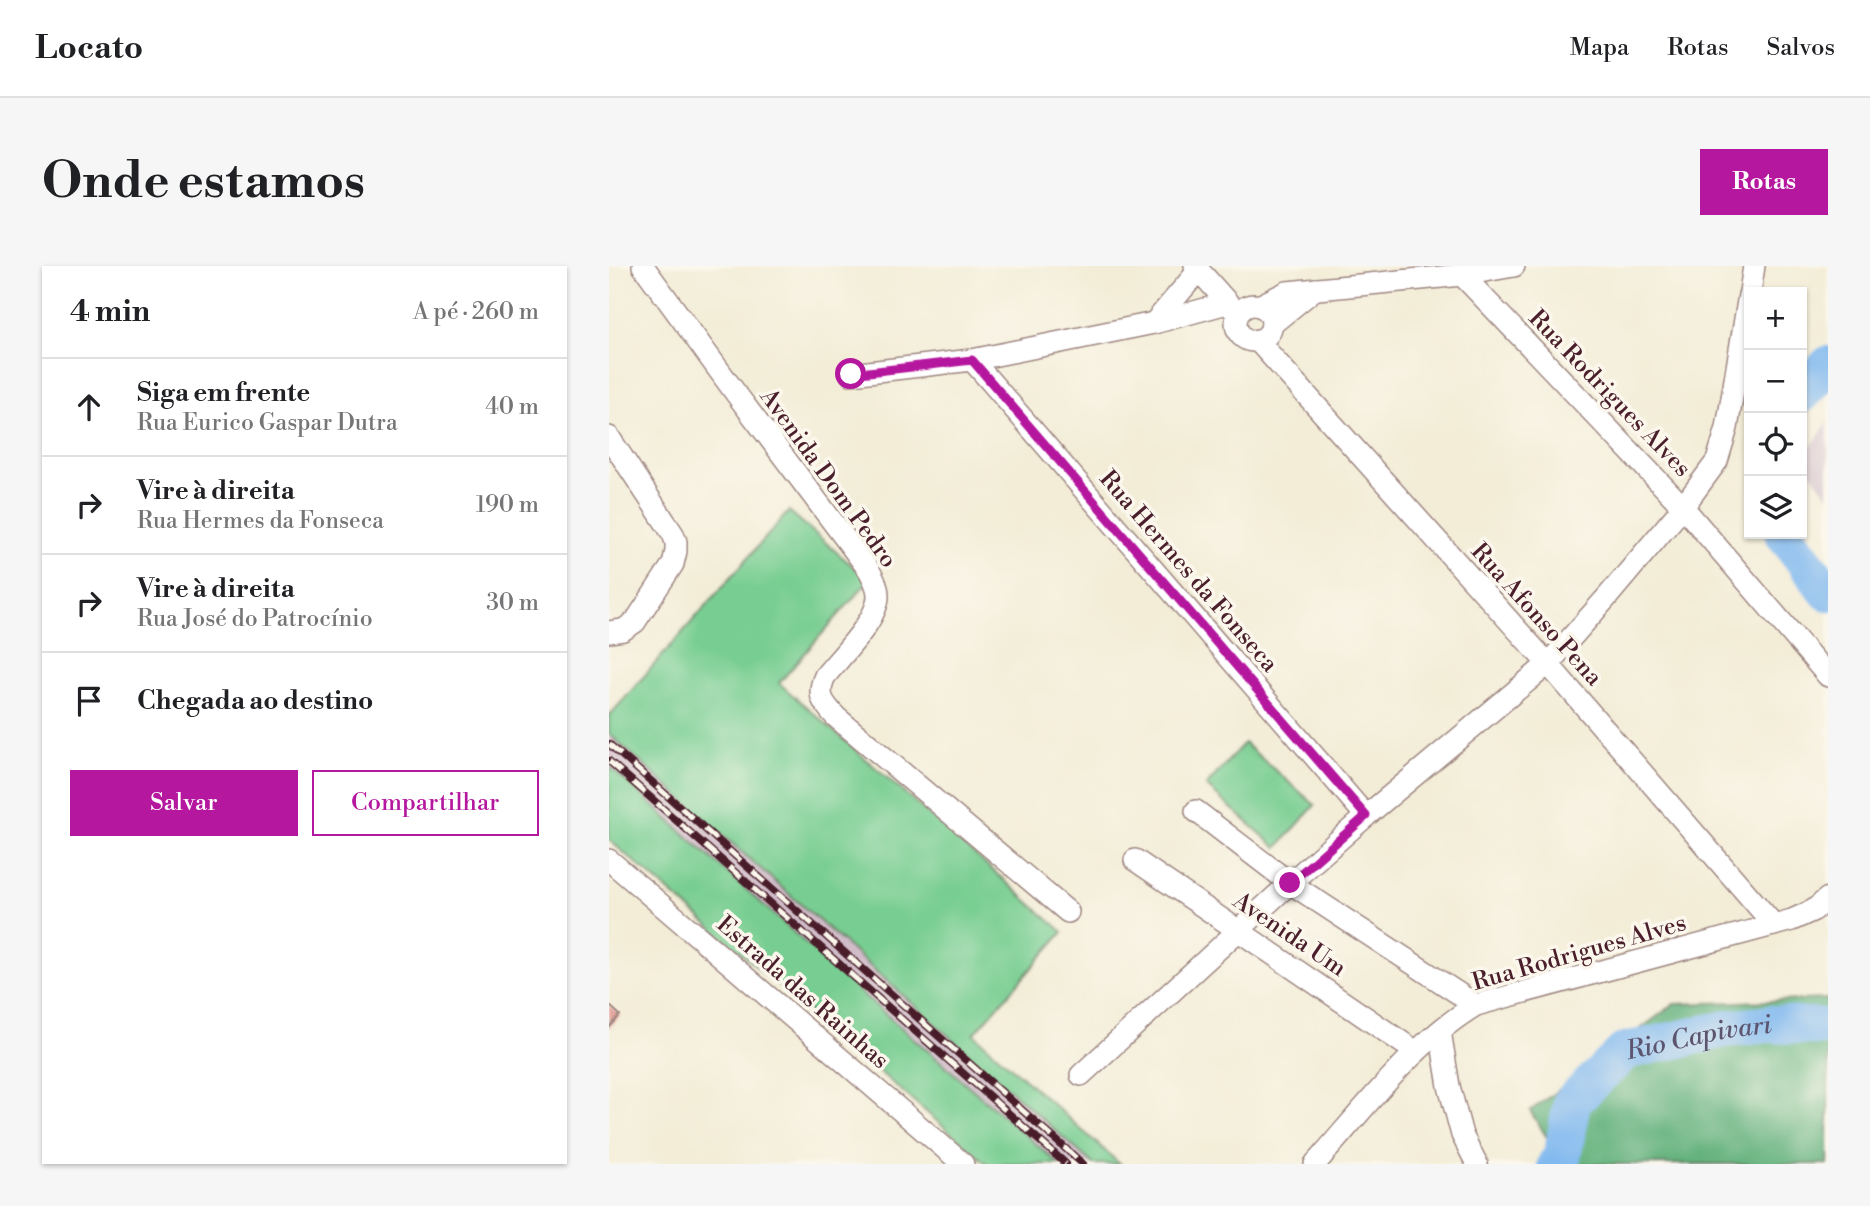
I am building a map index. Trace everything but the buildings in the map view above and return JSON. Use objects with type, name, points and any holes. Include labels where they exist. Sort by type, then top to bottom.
[{"type":"street","name":"Avenida Dom Pedro","points":[[643,266],[876,582],[879,595],[873,617],[825,676],[821,686],[825,705],[836,718],[1068,912]]},
{"type":"street","points":[[1259,306],[1287,292],[1462,275],[1514,266]]},
{"type":"street","points":[[1750,287],[1754,266]]},
{"type":"street","points":[[851,374],[972,360],[1154,323],[1233,309],[1244,308],[1251,305],[1266,309],[1272,324],[1265,337],[1257,341],[1242,336],[1233,309],[1197,268],[1154,323]]},
{"type":"street","name":"Rua Rodrigues Alves","points":[[1462,275],[1683,507],[1828,676]]},
{"type":"street","points":[[1272,324],[1315,289]]},
{"type":"street","points":[[1081,1075],[1366,816],[1548,664],[1683,507],[1717,461],[1727,428],[1744,324]]},
{"type":"street","name":"Rua Afonso Pena","points":[[1257,341],[1548,664],[1774,925]]},
{"type":"street","name":"Rua Hermes da Fonseca","points":[[972,360],[1366,816]]},
{"type":"street","points":[[609,436],[676,542],[673,564],[635,622],[623,630],[609,632]]},
{"type":"street","points":[[1196,811],[1290,883],[1476,1005]]},
{"type":"street","name":"Estrada das Rainhas","points":[[609,860],[963,1164]]},
{"type":"street","name":"Avenida Um","points":[[1135,860],[1416,1052]]},
{"type":"street","name":"Rua Rodrigues Alves","points":[[1315,1164],[1416,1052],[1452,1020],[1476,1005],[1792,920],[1828,898]]},
{"type":"street","points":[[1440,1031],[1449,1086],[1462,1135],[1477,1164]]},
{"type":"shaded area","points":[[1828,421],[1828,496],[1807,468],[1807,453]]},
{"type":"shaded area","points":[[609,734],[1093,1164],[1059,1164],[862,994],[609,766]]},
{"type":"green space","points":[[789,511],[869,580],[779,683],[1063,932],[974,1034],[1120,1164],[1093,1164],[609,734],[609,714]]},
{"type":"green space","points":[[1244,743],[1315,805],[1277,848],[1206,786]]},
{"type":"green space","points":[[609,766],[862,994],[1059,1164],[987,1164],[609,840]]},
{"type":"green space","points":[[1828,999],[1828,1164],[1564,1164],[1530,1111],[1674,1004]]},
{"type":"waterway","name":"Rio Capivari","points":[[1807,388],[1828,365]]},
{"type":"waterway","name":"Rio Capivari","points":[[1788,539],[1828,592]]},
{"type":"waterway","name":"Rio Capivari","points":[[1556,1164],[1562,1158],[1572,1102],[1625,1051],[1726,1029],[1769,1024],[1828,1027]]},
{"type":"railway","points":[[609,744],[1083,1164]]},
{"type":"railway","points":[[609,761],[1066,1164]]},
{"type":"route","points":[[851,374],[972,360],[1366,816],[1290,883]]}]
